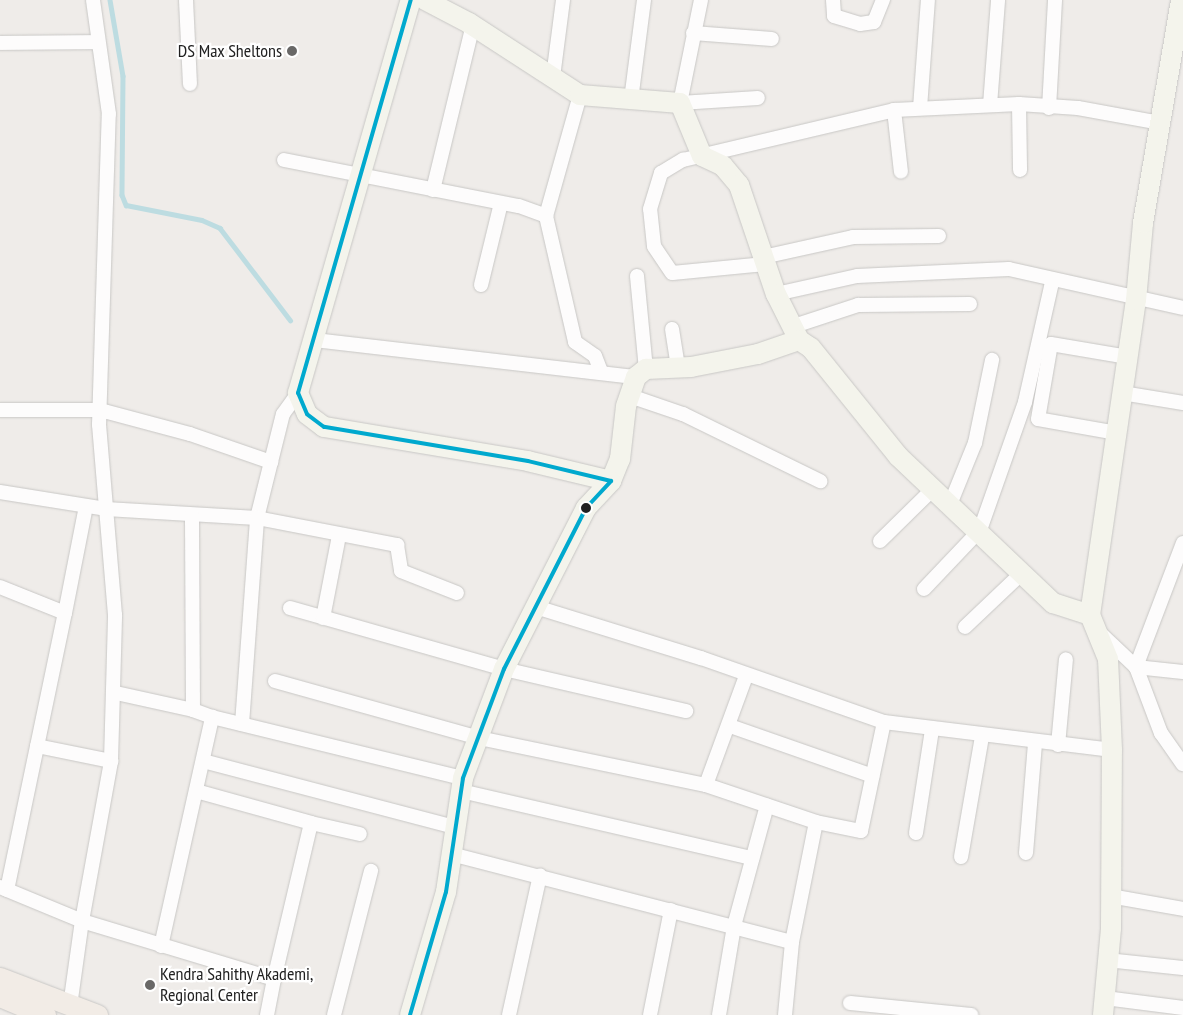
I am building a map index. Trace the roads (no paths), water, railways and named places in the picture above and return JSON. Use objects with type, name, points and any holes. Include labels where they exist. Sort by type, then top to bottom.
[{"type":"main road","points":[[0,978],[97,1015]]},
{"type":"main road","points":[[0,996],[45,1015]]},
{"type":"street","points":[[70,1006],[82,921],[111,761],[116,693],[100,410],[109,114],[93,0]]},
{"type":"street","points":[[186,0],[190,84]]},
{"type":"street","points":[[242,724],[258,518],[271,462],[283,414],[298,393],[316,340],[411,0]]},
{"type":"street","points":[[425,0],[473,25],[580,95],[680,104],[758,98]]},
{"type":"street","points":[[553,77],[563,0]]},
{"type":"street","points":[[631,100],[644,0]]},
{"type":"street","points":[[701,0],[680,104],[702,156],[723,166],[739,185],[776,294],[795,334],[811,348],[898,456],[951,502],[1053,603],[1092,622],[1136,667],[1161,733],[1183,764]]},
{"type":"street","points":[[833,0],[834,16],[843,22],[860,24],[874,22],[883,0]]},
{"type":"street","points":[[920,108],[928,0]]},
{"type":"street","points":[[990,106],[998,0]]},
{"type":"street","points":[[1049,108],[1055,0]]},
{"type":"street","points":[[1180,0],[1143,223],[1136,300],[1092,622],[1108,659],[1112,750],[1110,896],[1104,1007],[1183,1008]]},
{"type":"street","points":[[433,190],[473,25]]},
{"type":"street","points":[[693,33],[772,39]]},
{"type":"street","points":[[0,43],[98,42]]},
{"type":"street","points":[[580,95],[546,216],[575,342],[595,356],[601,372]]},
{"type":"street","points":[[1019,104],[1020,170]]},
{"type":"street","points":[[939,236],[853,237],[764,260],[672,273],[654,246],[650,209],[661,173],[670,164],[894,110],[1019,104],[1049,108],[1078,108],[1160,123]]},
{"type":"street","points":[[894,110],[900,172]]},
{"type":"street","points":[[284,160],[501,203],[546,216]]},
{"type":"street","points":[[481,285],[501,203]]},
{"type":"street","points":[[776,294],[857,276],[1009,269],[1052,282],[1183,308]]},
{"type":"street","points":[[410,1015],[446,892],[462,784],[504,669],[539,608],[586,508],[611,480],[620,459],[630,396],[641,373],[637,276]]},
{"type":"street","points":[[924,589],[980,530],[1025,402],[1052,282]]},
{"type":"street","points":[[316,340],[601,372],[641,373],[758,354],[795,334],[858,306],[970,304]]},
{"type":"street","points":[[672,329],[678,366]]},
{"type":"street","points":[[1117,433],[1038,419],[1050,344],[1128,357]]},
{"type":"street","points":[[951,502],[975,443],[992,360]]},
{"type":"street","points":[[298,393],[307,414],[324,427],[528,461],[611,480]]},
{"type":"street","points":[[1122,393],[1183,403]]},
{"type":"street","points":[[630,396],[683,414],[820,481]]},
{"type":"street","points":[[0,410],[100,410],[190,434],[271,462]]},
{"type":"street","points":[[880,541],[934,488]]},
{"type":"street","points":[[0,492],[106,509],[258,518],[340,536],[397,545],[401,571],[457,593]]},
{"type":"street","points":[[86,506],[37,746],[4,889],[82,921],[274,979]]},
{"type":"street","points":[[192,515],[193,710]]},
{"type":"street","points":[[323,618],[340,536]]},
{"type":"street","points":[[1136,667],[1183,543]]},
{"type":"street","points":[[965,627],[1022,573]]},
{"type":"street","points":[[0,587],[65,613]]},
{"type":"street","points":[[290,608],[504,669],[686,711]]},
{"type":"street","points":[[539,608],[884,722],[982,737],[1112,750]]},
{"type":"street","points":[[1058,745],[1066,659]]},
{"type":"street","points":[[1136,667],[1183,672]]},
{"type":"street","points":[[706,786],[730,726],[746,676]]},
{"type":"street","points":[[275,681],[479,738],[706,786],[816,822],[861,831],[884,722]]},
{"type":"street","points":[[116,693],[193,710],[212,717],[462,784],[752,858]]},
{"type":"street","points":[[161,946],[212,717]]},
{"type":"street","points":[[730,726],[873,776]]},
{"type":"street","points":[[916,833],[932,730]]},
{"type":"street","points":[[961,857],[982,737]]},
{"type":"street","points":[[1026,853],[1035,743]]},
{"type":"street","points":[[37,746],[111,761]]},
{"type":"street","points":[[203,761],[456,827]]},
{"type":"street","points":[[196,791],[311,823],[360,834]]},
{"type":"street","points":[[719,1015],[734,926],[766,805]]},
{"type":"street","points":[[786,1015],[792,942],[816,822]]},
{"type":"street","points":[[267,1015],[311,823]]},
{"type":"street","points":[[451,854],[540,875],[792,942]]},
{"type":"street","points":[[334,1015],[371,871]]},
{"type":"street","points":[[509,1015],[540,875]]},
{"type":"street","points":[[1110,896],[1183,909]]},
{"type":"street","points":[[650,1015],[671,910]]},
{"type":"street","points":[[1107,960],[1183,968]]},
{"type":"street","points":[[850,1003],[971,1015]]},
{"type":"waterway","points":[[110,0],[123,76],[122,195],[126,205],[202,220],[220,228],[290,320]]},
{"type":"place","name":"DS Max Sheltons","points":[[292,51]]},
{"type":"place","name":"Kendra Sahithy Akademi, Regional Center","points":[[150,985]]}]
